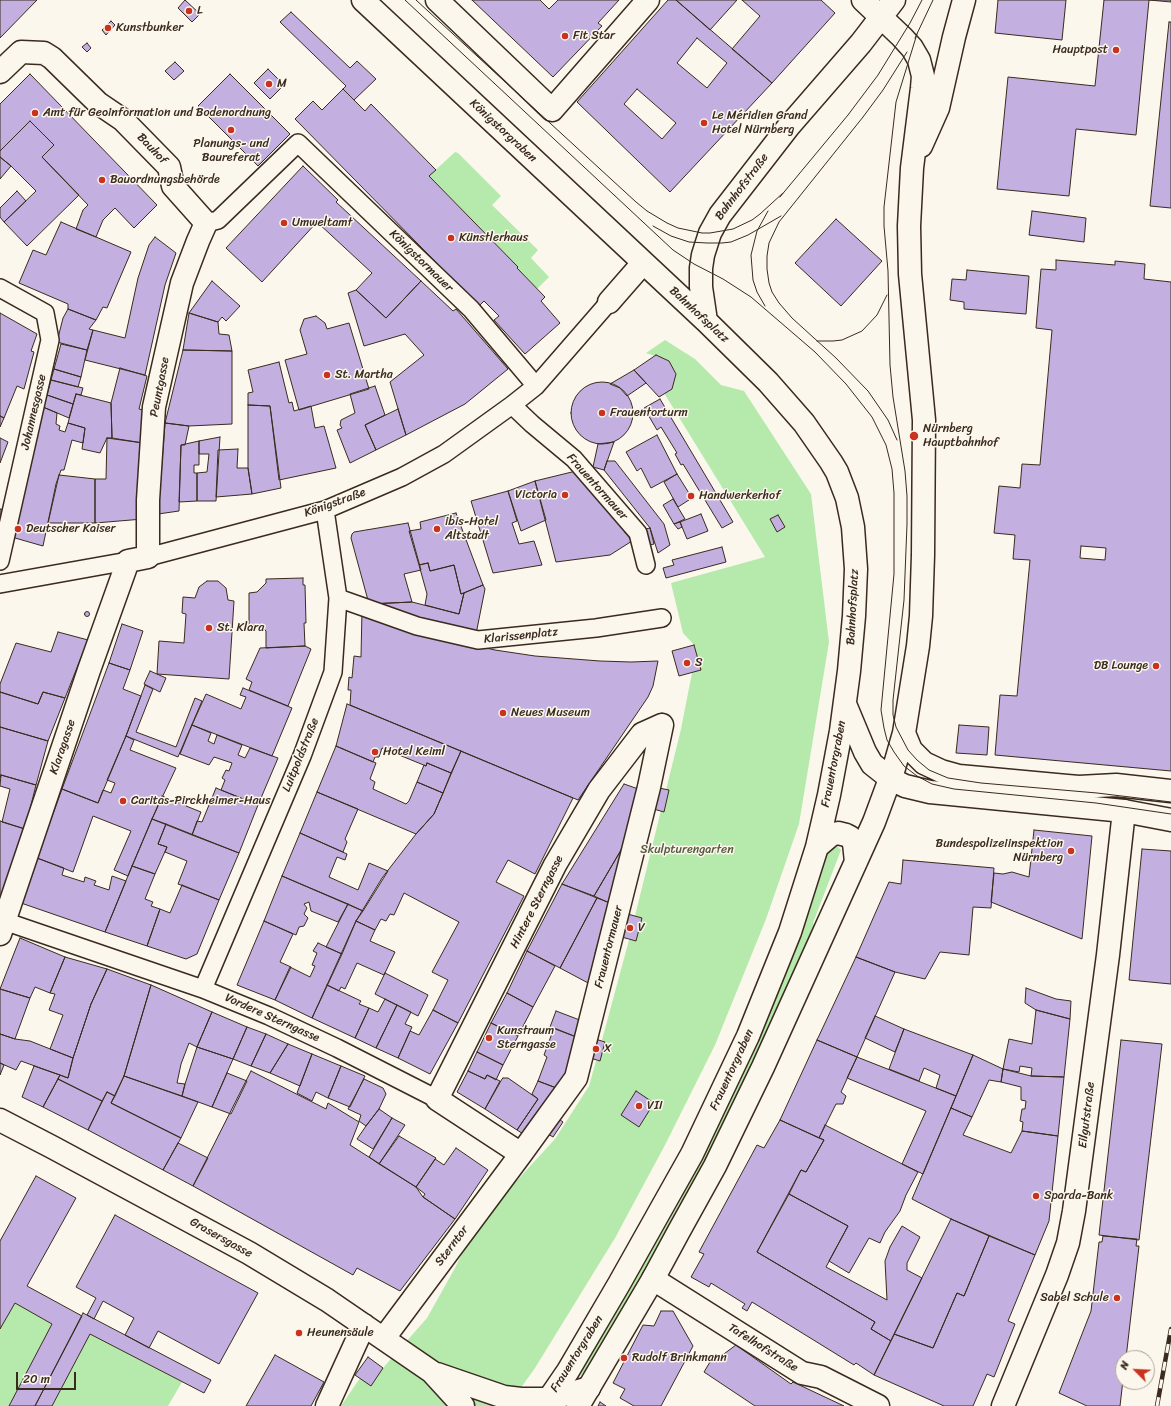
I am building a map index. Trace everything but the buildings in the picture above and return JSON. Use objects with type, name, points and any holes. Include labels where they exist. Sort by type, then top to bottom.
[{"type":"main road","name":"Königstorgraben","points":[[363,0],[643,263]]},
{"type":"main road","points":[[437,0],[552,110],[648,0]]},
{"type":"main road","points":[[578,1406],[653,1279],[715,1166],[745,1104],[874,822],[890,779],[904,733],[913,684],[921,616],[924,510],[924,420],[910,274],[909,226],[912,168],[922,88],[921,65],[888,9],[863,0]]},
{"type":"main road","points":[[912,168],[938,108],[964,0]]},
{"type":"main road","name":"Bahnhofstraße","points":[[706,322],[701,287],[701,268],[708,238],[718,218],[789,126],[861,43],[888,9]]},
{"type":"main road","name":"Bauhof","points":[[0,72],[21,52],[44,53],[52,58],[98,104],[124,120],[168,167],[173,186],[206,223]]},
{"type":"main road","name":"Peuntgasse","points":[[138,559],[148,500],[154,407],[182,283],[206,223]]},
{"type":"main road","points":[[609,302],[643,263]]},
{"type":"main road","name":"Bahnhofsplatz","points":[[643,263],[764,377],[799,418],[832,462],[837,472],[847,498],[854,527],[856,569],[852,642],[845,704],[868,759],[876,769],[890,779],[910,788],[930,792],[1124,811],[1171,820]]},
{"type":"main road","name":"Klaragasse","points":[[2,925],[89,670],[138,559]]},
{"type":"main road","name":"Frauentorgraben","points":[[547,1402],[568,1371],[677,1182],[714,1111],[748,1036],[798,910],[817,847],[836,763],[845,704]]},
{"type":"main road","name":"Hintere Sterngasse","points":[[437,1099],[555,865],[599,790],[642,734],[662,725]]},
{"type":"main road","name":"Frauentormauer","points":[[521,1154],[576,1078],[650,788],[662,725]]},
{"type":"main road","points":[[904,733],[909,745],[920,760],[934,768],[959,776],[1068,786],[1116,785],[1171,791]]},
{"type":"main road","name":"Eilgutstraße","points":[[1003,1406],[1057,1275],[1068,1243],[1074,1211],[1105,978],[1124,811]]},
{"type":"main road","points":[[817,847],[831,835],[838,833],[846,835],[850,837],[854,843],[856,862]]},
{"type":"main road","name":"Vordere Sterngasse","points":[[437,1099],[521,1154]]},
{"type":"main road","name":"Grasersgasse","points":[[0,1120],[249,1253],[320,1296],[432,1372],[463,1406]]},
{"type":"main road","name":"Sterntor","points":[[384,1338],[521,1154]]},
{"type":"main road","name":"Tafelhofstraße","points":[[653,1279],[802,1373],[821,1377],[878,1406]]},
{"type":"main road","points":[[327,1406],[364,1325]]},
{"type":"main road","name":"Grasersgasse","points":[[432,1372],[504,1397],[547,1402],[589,1388]]},
{"type":"street","name":"Königstormauer","points":[[206,223],[218,220],[298,143],[471,309],[536,386]]},
{"type":"street","name":"Johannesgasse","points":[[0,288],[45,313],[50,340],[0,561]]},
{"type":"street","name":"Königstraße","points":[[0,584],[138,559],[325,510],[402,477],[444,454],[536,386],[609,302]]},
{"type":"street","name":"Frauentormauer","points":[[512,404],[532,424],[574,459],[638,533],[646,565]]},
{"type":"street","name":"Luitpoldstraße","points":[[204,989],[302,756],[333,672],[338,598],[325,510]]},
{"type":"street","name":"Klarissenplatz","points":[[338,598],[416,626],[478,640],[596,628],[662,618]]},
{"type":"street","name":"Vordere Sterngasse","points":[[2,925],[204,989],[269,1016],[337,1048],[437,1099]]},
{"type":"green space","points":[[455,152],[458,153],[501,196],[492,205],[538,250],[531,258],[549,277],[537,289],[517,268],[518,267],[429,176]]},
{"type":"green space","name":"Skulpturengarten","points":[[665,340],[695,359],[721,385],[744,391],[811,494],[829,642],[799,824],[766,919],[715,1045],[665,1145],[615,1238],[535,1368],[508,1406],[341,1406],[360,1378],[371,1385],[383,1368],[427,1318],[455,1268],[476,1225],[555,1139],[589,1086],[596,1061],[600,1060],[605,1042],[602,1040],[629,940],[636,940],[642,918],[635,916],[681,729],[692,673],[700,669],[694,645],[683,633],[671,583],[765,557],[664,393],[672,389],[676,374],[669,361],[646,353]]},
{"type":"green space","points":[[837,846],[841,850],[813,923],[816,931],[685,1204],[592,1364],[576,1380],[679,1203],[725,1110],[827,853],[832,848]]},
{"type":"green space","points":[[15,1303],[52,1324],[9,1406],[0,1406],[0,1329]]},
{"type":"green space","points":[[90,1334],[182,1382],[168,1406],[52,1406]]},
{"type":"tram line","points":[[405,0],[673,250],[751,297],[815,352],[846,384],[872,417],[886,445],[892,469],[894,493],[894,574],[881,710],[887,740],[904,766],[917,776],[932,784],[954,789],[1096,803],[1171,814]]},
{"type":"tram line","points":[[416,0],[636,202],[647,211],[667,223],[678,228],[702,233],[733,229],[752,220],[783,193]]},
{"type":"tram line","points":[[780,197],[848,115],[878,75],[910,23],[922,0]]},
{"type":"tram line","points":[[915,38],[933,0]]},
{"type":"tram line","points":[[917,34],[896,102],[884,207],[888,271],[890,365],[893,397],[905,471],[907,496],[904,600],[893,700],[893,715],[896,727],[908,750],[917,760],[929,770],[948,778],[981,783],[1097,793],[1171,802]]},
{"type":"tram line","points":[[897,440],[888,420],[868,391],[836,358],[792,318],[779,303],[772,292],[769,283],[767,256],[769,243],[779,222],[863,117],[883,90],[907,52]]},
{"type":"tram line","points":[[765,306],[757,292],[753,280],[751,255],[757,231],[768,211]]},
{"type":"tram line","points":[[653,226],[671,236],[689,242],[722,243],[731,242],[748,235],[781,216]]},
{"type":"tram line","points":[[817,341],[842,340],[862,331],[877,315],[887,295]]},
{"type":"railway","points":[[1157,1406],[1171,1329]]},
{"type":"place","name":"L","points":[[189,11]]},
{"type":"place","name":"Kunstbunker","points":[[108,28]]},
{"type":"place","name":"Fit Star","points":[[565,36]]},
{"type":"place","name":"Hauptpost","points":[[1116,50]]},
{"type":"place","name":"M","points":[[269,84]]},
{"type":"place","name":"Amt für Geoinformation und Bodenordnung","points":[[35,113]]},
{"type":"place","name":"Le Méridien Grand Hotel Nürnberg","points":[[704,123]]},
{"type":"place","name":"Planungs- und Baureferat","points":[[231,130]]},
{"type":"place","name":"Bauordnungsbehörde","points":[[102,180]]},
{"type":"place","name":"Umweltamt","points":[[284,223]]},
{"type":"place","name":"Künstlerhaus","points":[[451,238]]},
{"type":"place","name":"St. Martha","points":[[327,375]]},
{"type":"place","name":"Frauentorturm","points":[[602,413]]},
{"type":"place","name":"Nürnberg Hauptbahnhof","points":[[914,436]]},
{"type":"place","name":"Victoria","points":[[565,495]]},
{"type":"place","name":"Handwerkerhof","points":[[691,496]]},
{"type":"place","name":"Deutscher Kaiser","points":[[18,529]]},
{"type":"place","name":"ibis-Hotel Altstadt","points":[[437,529]]},
{"type":"place","name":"St. Klara","points":[[209,628]]},
{"type":"place","name":"S","points":[[687,663]]},
{"type":"place","name":"DB Lounge","points":[[1156,666]]},
{"type":"place","name":"Neues Museum","points":[[503,713]]},
{"type":"place","name":"Hotel Keiml","points":[[375,752]]},
{"type":"place","name":"Caritas-Pirckheimer-Haus","points":[[123,801]]},
{"type":"place","name":"Bundespolizeiinspektion Nürnberg","points":[[1071,851]]},
{"type":"place","name":"V","points":[[630,928]]},
{"type":"place","name":"Kunstraum Sterngasse","points":[[489,1038]]},
{"type":"place","name":"X","points":[[596,1049]]},
{"type":"place","name":"VII","points":[[639,1106]]},
{"type":"place","name":"Sparda-Bank","points":[[1036,1196]]},
{"type":"place","name":"Sabel Schule","points":[[1117,1298]]},
{"type":"place","name":"Heunensäule","points":[[299,1333]]},
{"type":"place","name":"Rudolf Brinkmann","points":[[624,1358]]}]
